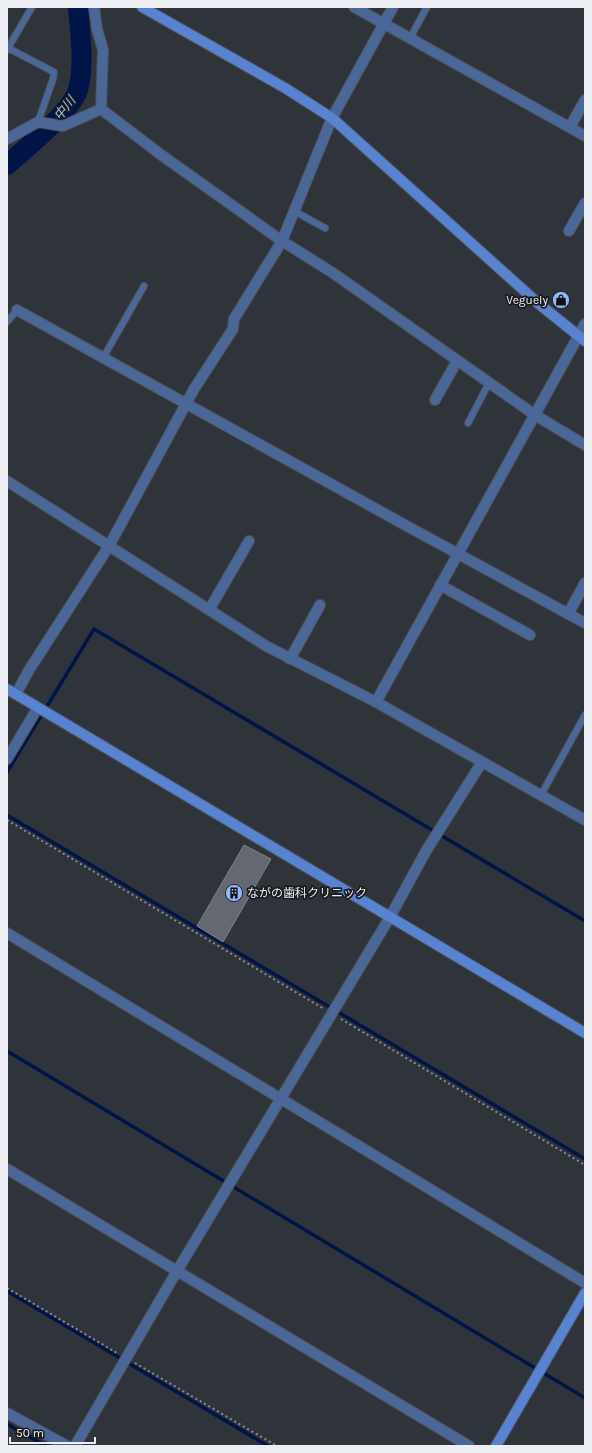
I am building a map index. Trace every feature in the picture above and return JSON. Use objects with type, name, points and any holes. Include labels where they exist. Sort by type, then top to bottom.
[{"type":"street","points":[[94,7],[97,29],[103,50],[101,108]]},
{"type":"street","points":[[142,7],[285,88],[332,118],[539,304],[582,338]]},
{"type":"street","points":[[354,7],[585,136]]},
{"type":"street","points":[[16,694],[33,663],[109,546],[186,403],[233,329],[234,319],[282,241],[332,118],[393,7]]},
{"type":"street","points":[[570,127],[585,100]]},
{"type":"street","points":[[7,139],[41,123],[63,126],[101,108]]},
{"type":"street","points":[[101,108],[160,154],[282,241],[333,273],[535,415],[585,445]]},
{"type":"street","points":[[569,232],[585,203]]},
{"type":"street","points":[[17,310],[457,554],[585,623]]},
{"type":"street","points":[[376,702],[535,415],[582,338],[585,324]]},
{"type":"street","points":[[435,400],[457,361]]},
{"type":"street","points":[[7,481],[266,646],[376,702],[585,820]]},
{"type":"street","points":[[209,610],[248,541]]},
{"type":"street","points":[[568,614],[585,582]]},
{"type":"street","points":[[440,585],[530,635]]},
{"type":"street","points":[[290,659],[320,604]]},
{"type":"street","points":[[7,689],[585,1033]]},
{"type":"street","points":[[7,760],[37,708]]},
{"type":"street","points":[[75,1446],[177,1271],[390,917],[426,851],[482,762]]},
{"type":"street","points":[[7,933],[585,1283]]},
{"type":"street","points":[[7,1168],[469,1446]]},
{"type":"street","points":[[496,1446],[585,1293]]},
{"type":"street","points":[[7,1413],[67,1446]]},
{"type":"lane","points":[[32,7],[8,47],[54,72],[41,123]]},
{"type":"lane","points":[[410,38],[427,7]]},
{"type":"lane","points":[[294,211],[326,228]]},
{"type":"lane","points":[[103,358],[144,286]]},
{"type":"lane","points":[[7,322],[17,310]]},
{"type":"lane","points":[[468,423],[489,383]]},
{"type":"lane","points":[[540,795],[585,716]]},
{"type":"path","points":[[7,820],[327,1011]]},
{"type":"path","points":[[340,1019],[585,1165]]},
{"type":"path","points":[[7,1288],[122,1355]]},
{"type":"path","points":[[129,1359],[277,1446]]},
{"type":"building","name":"ながの歯科クリニック","points":[[244,845],[271,859],[223,942],[197,926]]},
{"type":"waterway","name":"中川","points":[[7,165],[36,140],[74,99],[78,90],[82,59],[78,7]]},
{"type":"waterway","points":[[7,772],[94,629],[585,921]]},
{"type":"waterway","points":[[7,815],[585,1159]]},
{"type":"waterway","points":[[7,1051],[585,1398]]},
{"type":"waterway","points":[[7,1291],[268,1446]]},
{"type":"waterway","points":[[7,1424],[46,1446]]},
{"type":"place","name":"Veguely","points":[[561,300]]},
{"type":"place","name":"ながの歯科クリニック","points":[[234,893]]}]
